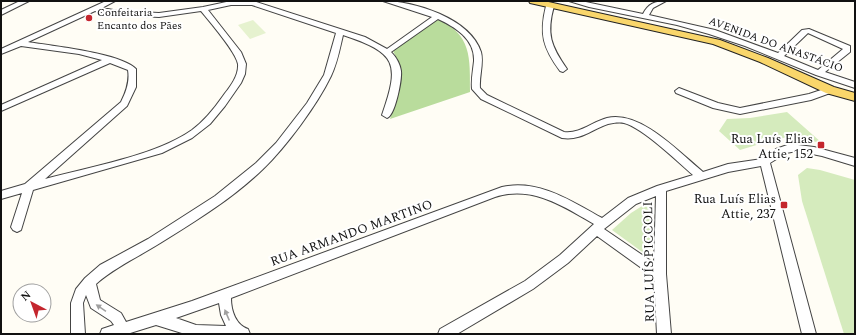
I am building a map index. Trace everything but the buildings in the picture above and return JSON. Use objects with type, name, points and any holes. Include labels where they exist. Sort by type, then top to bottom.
[{"type":"main road","name":"AVENIDA DO ANASTÁCIO","points":[[533,1],[716,42],[764,60],[830,90],[855,97]]},
{"type":"street","points":[[3,10],[26,1]]},
{"type":"street","points":[[94,9],[102,1]]},
{"type":"street","points":[[1,52],[23,44],[112,1]]},
{"type":"street","points":[[386,1],[448,20],[469,35],[474,43],[477,53],[475,86],[477,92],[562,135],[577,136],[606,122],[620,120],[627,121],[643,130],[701,176]]},
{"type":"street","name":"AVENIDA DO ANASTÁCIO","points":[[572,1],[645,16],[711,32],[780,56],[819,73],[855,85]]},
{"type":"street","points":[[645,16],[650,8],[664,1]]},
{"type":"street","points":[[94,9],[147,15],[203,9],[231,3],[253,3],[340,32],[373,44],[393,58],[397,71],[397,79],[387,115]]},
{"type":"street","points":[[550,6],[546,20],[545,36],[553,57],[563,69]]},
{"type":"street","points":[[1,195],[154,152],[178,142],[196,131],[205,123],[235,87],[242,68],[242,60],[203,9]]},
{"type":"street","points":[[390,50],[435,18]]},
{"type":"street","points":[[780,56],[805,32],[809,31],[847,48],[847,50],[819,73]]},
{"type":"street","points":[[78,334],[77,302],[80,293],[89,282],[104,269],[152,242],[219,199],[260,166],[279,145],[319,90],[328,75],[340,32]]},
{"type":"street","points":[[17,226],[29,187],[124,104],[132,89],[134,79],[132,69],[122,64],[57,49],[23,44]]},
{"type":"street","points":[[1,108],[109,60]]},
{"type":"street","points":[[679,91],[716,106],[740,111],[811,97],[830,90]]},
{"type":"street","points":[[1,116],[28,97]]},
{"type":"street","points":[[445,334],[529,285],[564,260],[600,226],[632,201],[661,189],[728,168],[765,162],[774,155],[788,148],[801,148],[855,162]]},
{"type":"street","points":[[765,162],[809,334]]},
{"type":"street","name":"RUA LUÍS PICCOLI","points":[[661,189],[660,274],[664,334]]},
{"type":"street","name":"RUA ARMANDO MARTINO","points":[[107,334],[123,328],[158,319],[508,190],[528,190],[546,193],[600,226],[660,274]]},
{"type":"street","points":[[89,282],[95,304],[116,317],[123,328]]},
{"type":"street","points":[[225,294],[224,305],[226,313],[240,334]]},
{"type":"street","points":[[158,319],[196,331],[240,334]]},
{"type":"green space","points":[[437,19],[457,32],[467,48],[470,68],[470,92],[390,119],[396,102],[400,76],[397,59],[393,51]]},
{"type":"green space","points":[[253,20],[266,33],[250,39],[238,25]]},
{"type":"green space","points":[[787,112],[822,143],[790,137],[776,139],[740,150],[719,131],[727,119],[750,118]]},
{"type":"green space","points":[[807,168],[820,170],[855,180],[855,334],[844,334],[802,201],[798,175]]},
{"type":"green space","points":[[650,201],[652,205],[650,255],[645,254],[612,230],[631,213]]},
{"type":"place","name":"Confeitaria Encanto dos Pães","points":[[89,18]]},
{"type":"place","name":"Rua Luís Elias Attie, 152","points":[[821,145]]},
{"type":"place","name":"Rua Luís Elias Attie, 237","points":[[784,205]]}]
